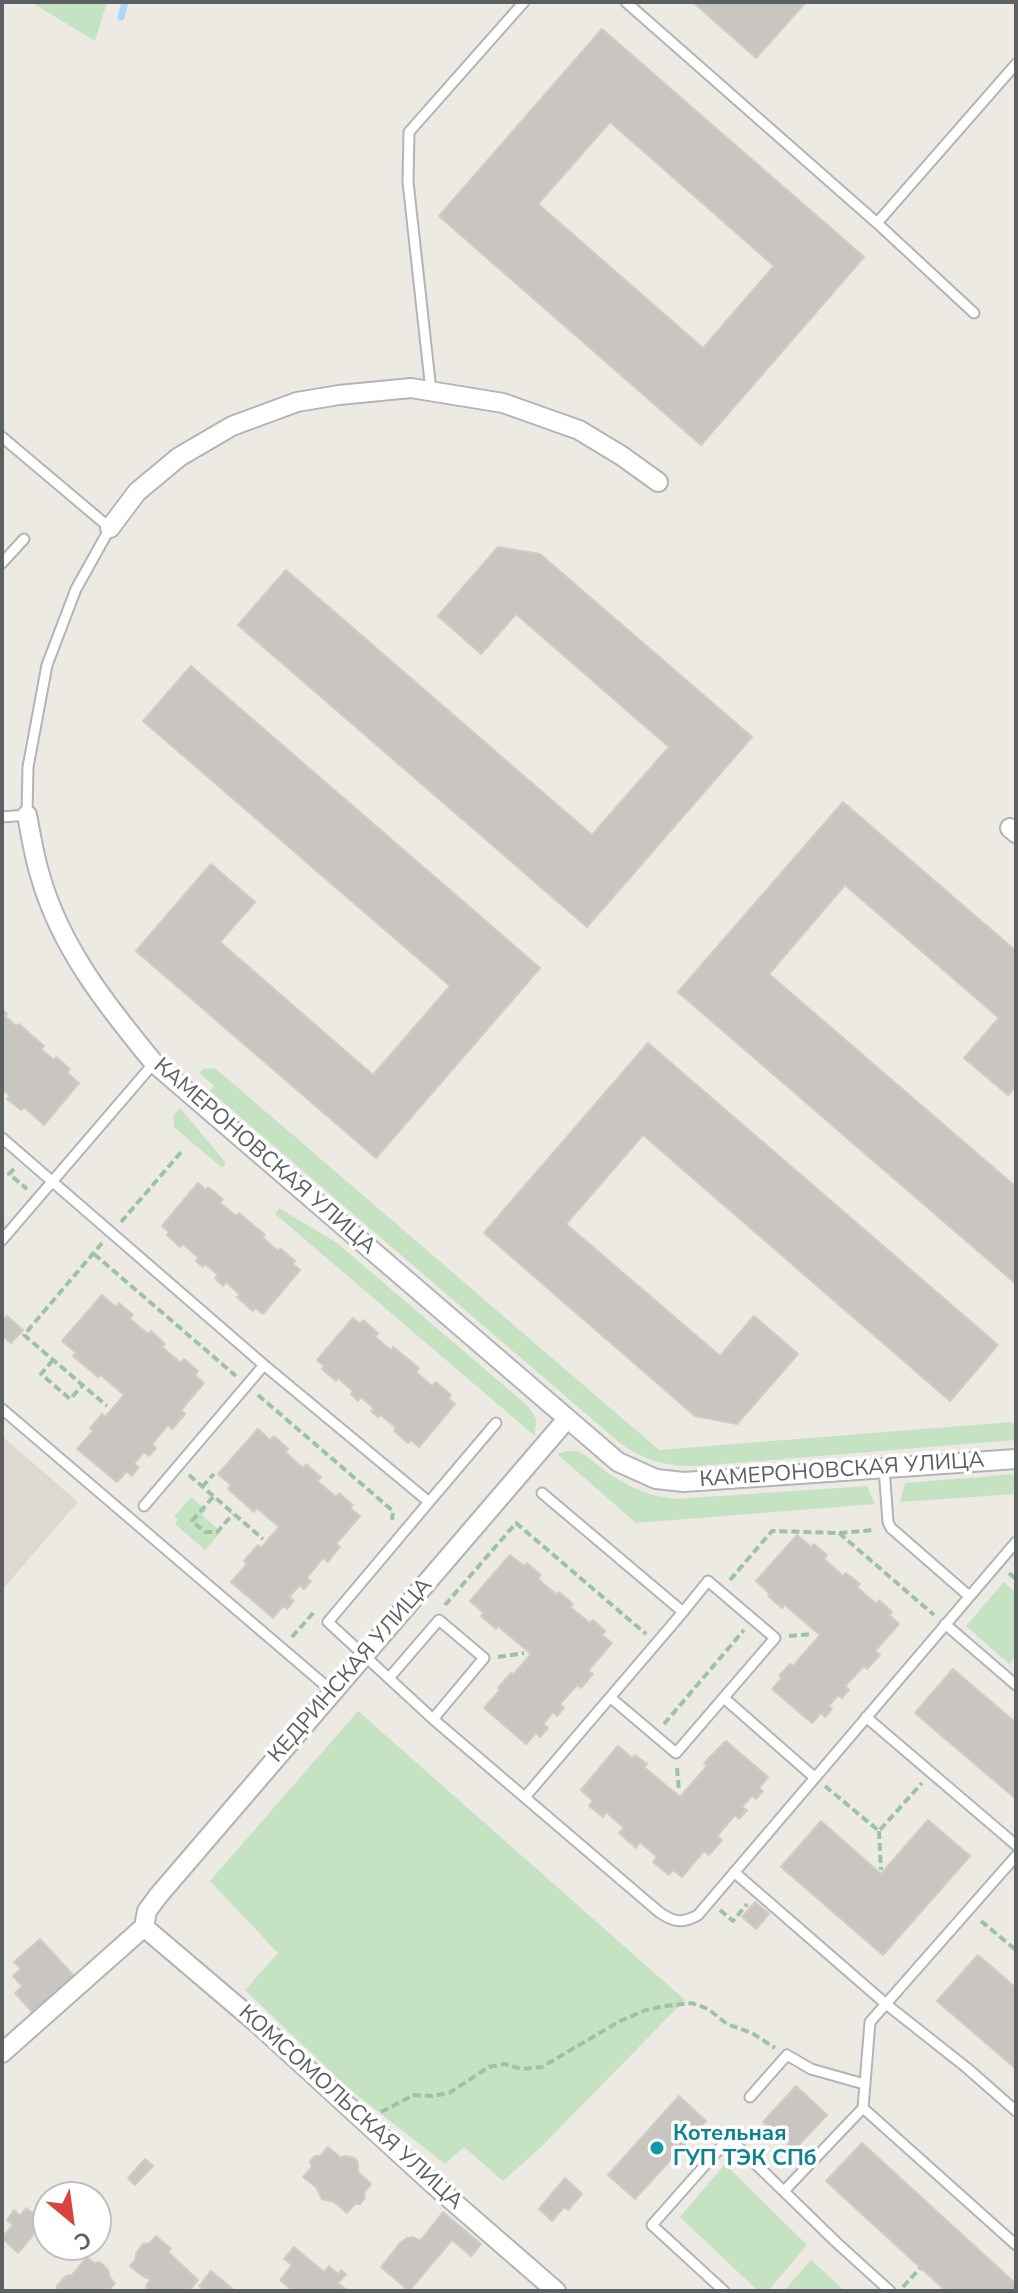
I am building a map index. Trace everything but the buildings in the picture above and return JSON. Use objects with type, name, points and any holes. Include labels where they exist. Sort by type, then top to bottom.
[{"type":"street","points":[[110,528],[137,492],[168,466],[232,426],[297,402],[411,388],[503,403],[579,430],[658,482]]},
{"type":"street","name":"КАМЕРОНОВСКАЯ УЛИЦА","points":[[27,815],[40,875],[57,921],[92,984],[154,1063],[618,1462],[670,1482],[703,1482],[1016,1459]]},
{"type":"street","name":"КЕДРИНСКАЯ УЛИЦА","points":[[144,1927],[147,1911],[158,1896],[567,1419]]},
{"type":"street","points":[[2,2053],[144,1927]]},
{"type":"street","name":"КОМСОМОЛЬСКАЯ УЛИЦА","points":[[144,1927],[258,2024],[556,2291]]},
{"type":"lane","points":[[431,391],[408,182],[409,132],[524,2]]},
{"type":"lane","points":[[626,2],[877,223],[974,313]]},
{"type":"lane","points":[[877,223],[1016,64]]},
{"type":"lane","points":[[2,437],[110,528]]},
{"type":"lane","name":"КАМЕРОНОВСКАЯ УЛИЦА","points":[[27,815],[28,767],[47,665],[76,589],[110,528]]},
{"type":"lane","points":[[2,563],[24,539]]},
{"type":"lane","points":[[2,817],[27,815]]},
{"type":"lane","points":[[2,1240],[154,1063]]},
{"type":"lane","points":[[2,1138],[264,1365],[429,1502]]},
{"type":"lane","points":[[144,1506],[264,1365]]},
{"type":"lane","points":[[2,1409],[333,1692]]},
{"type":"lane","points":[[496,1423],[328,1622],[433,1719],[671,1920],[685,1922],[698,1915],[1016,1542]]},
{"type":"lane","points":[[884,1468],[891,1528],[969,1596]]},
{"type":"lane","points":[[542,1493],[683,1612]]},
{"type":"lane","points":[[525,1797],[708,1581],[775,1638],[676,1753],[611,1698]]},
{"type":"lane","points":[[389,1678],[439,1620],[484,1658],[433,1719]]},
{"type":"lane","points":[[945,1624],[1016,1685]]},
{"type":"lane","points":[[724,1698],[814,1777]]},
{"type":"lane","points":[[866,1717],[1016,1845]]},
{"type":"lane","points":[[784,2191],[863,2108],[870,2022],[1016,1856]]},
{"type":"lane","points":[[734,1872],[886,2004],[1016,2111]]},
{"type":"lane","points":[[750,2097],[787,2055],[811,2069],[864,2084]]},
{"type":"lane","points":[[863,2108],[1016,2245]]},
{"type":"lane","points":[[724,2291],[652,2225],[729,2138],[890,2291]]},
{"type":"path","points":[[107,1406],[24,1335],[182,1151]]},
{"type":"path","points":[[2,1174],[9,1174]]},
{"type":"path","points":[[94,1254],[393,1511],[393,1519],[383,1530]]},
{"type":"path","points":[[53,1360],[41,1374],[70,1399],[83,1385]]},
{"type":"path","points":[[178,1466],[263,1539]]},
{"type":"path","points":[[202,1487],[214,1474]]},
{"type":"path","points":[[213,1497],[192,1521],[205,1532],[217,1532],[233,1514]]},
{"type":"path","points":[[444,1606],[516,1523],[657,1644]]},
{"type":"path","points":[[721,1591],[772,1531],[839,1533],[891,1528]]},
{"type":"path","points":[[839,1533],[945,1624]]},
{"type":"path","points":[[1000,1583],[1016,1565]]},
{"type":"path","points":[[292,1637],[315,1610]]},
{"type":"path","points":[[654,1735],[753,1619]]},
{"type":"path","points":[[775,1638],[813,1634]]},
{"type":"path","points":[[490,1646],[502,1656]]},
{"type":"path","points":[[484,1658],[524,1653]]},
{"type":"path","points":[[492,1668],[502,1656]]},
{"type":"path","points":[[676,1753],[679,1791]]},
{"type":"path","points":[[881,1870],[879,1831],[931,1772]]},
{"type":"path","points":[[833,1776],[825,1786],[879,1831]]},
{"type":"path","points":[[709,1901],[733,1921],[758,1892]]},
{"type":"path","points":[[969,1911],[1016,1950]]},
{"type":"path","points":[[365,2122],[414,2095],[449,2093],[489,2067],[505,2064],[521,2069],[542,2067],[620,2021],[665,2006],[692,2003],[708,2009],[727,2024],[752,2033],[787,2055]]},
{"type":"path","points":[[903,2287],[920,2268]]},
{"type":"shaded area","points":[[2,1436],[78,1502],[2,1590]]},
{"type":"green space","points":[[31,2],[107,2],[95,41]]},
{"type":"green space","points":[[215,1068],[659,1450],[1011,1422],[1016,1427],[1016,1440],[698,1466],[667,1464],[639,1454],[620,1443],[210,1091],[214,1086],[199,1073],[203,1069]]},
{"type":"green space","points":[[180,1108],[226,1163],[222,1168],[174,1127],[173,1116]]},
{"type":"green space","points":[[279,1208],[337,1243],[528,1406],[536,1419],[535,1436],[275,1214]]},
{"type":"green space","points":[[566,1451],[585,1455],[634,1488],[675,1499],[867,1486],[875,1504],[636,1523],[557,1454]]},
{"type":"green space","points":[[1016,1474],[1016,1494],[900,1502],[905,1483]]},
{"type":"green space","points":[[191,1497],[206,1510],[202,1515],[221,1532],[205,1550],[175,1524],[178,1520],[174,1517]]},
{"type":"green space","points":[[1004,1582],[1016,1593],[1016,1656],[1009,1664],[966,1626]]},
{"type":"green space","points":[[358,1711],[685,2000],[540,2148],[503,2181],[464,2147],[445,2164],[348,2088],[245,1990],[278,1953],[210,1881]]},
{"type":"green space","points":[[725,2164],[807,2245],[768,2291],[758,2291],[680,2217]]},
{"type":"green space","points":[[811,2260],[845,2291],[784,2291]]},
{"type":"waterway","points":[[121,17],[125,2]]},
{"type":"place","name":"Котельная ГУП ТЭК СПб","points":[[657,2148]]}]
